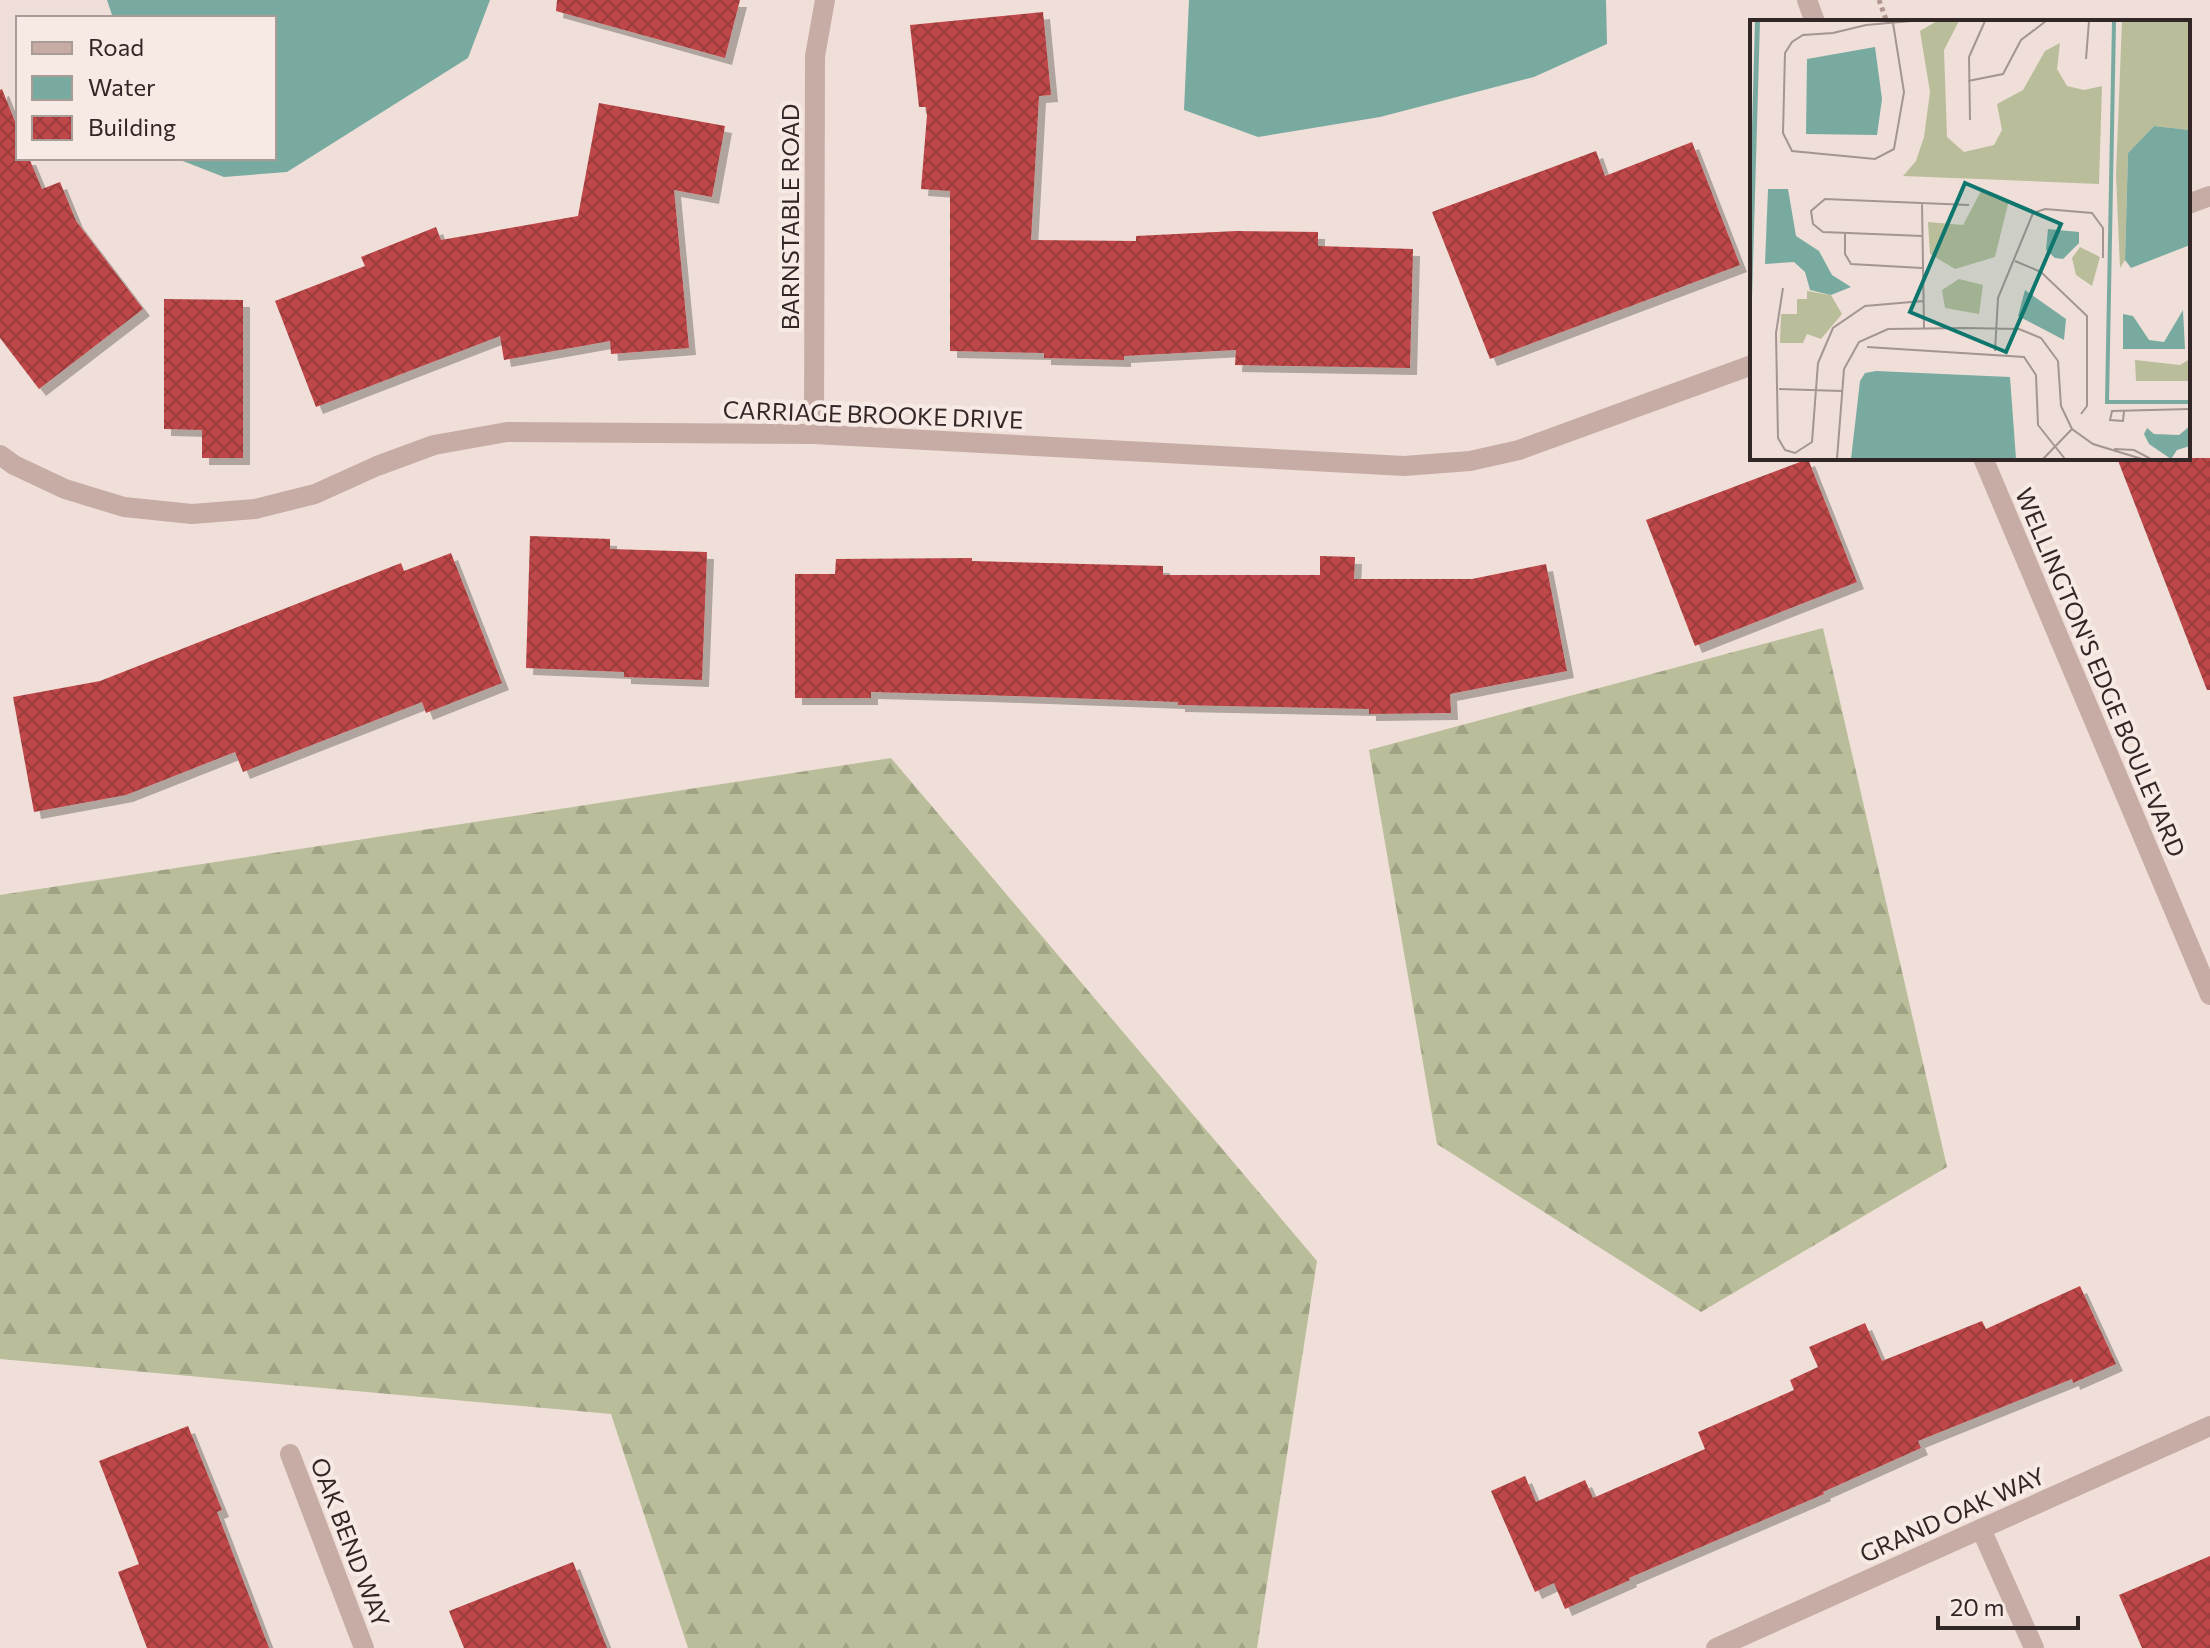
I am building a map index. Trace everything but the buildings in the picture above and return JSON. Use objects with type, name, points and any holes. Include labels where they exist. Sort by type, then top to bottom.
[{"type":"street","name":"BARNSTABLE ROAD","points":[[814,434],[815,56],[825,0]]},
{"type":"street","points":[[1807,0],[1814,20]]},
{"type":"street","points":[[2190,203],[2210,196]]},
{"type":"street","name":"CARRIAGE BROOKE DRIVE","points":[[0,455],[65,489],[124,507],[192,514],[255,509],[315,494],[434,445],[507,432],[814,434],[1404,466],[1470,461],[1519,450],[1750,366]]},
{"type":"street","name":"WELLINGTON'S EDGE BOULEVARD","points":[[1984,460],[2210,995]]},
{"type":"street","name":"GRAND OAK WAY","points":[[1716,1648],[2210,1426]]},
{"type":"street","name":"OAK BEND WAY","points":[[290,1454],[364,1648]]},
{"type":"street","points":[[1981,1529],[2034,1648]]},
{"type":"path","points":[[1879,0],[1886,20]]},
{"type":"green space","points":[[1823,628],[1947,1167],[1701,1312],[1437,1144],[1369,750]]},
{"type":"green space","points":[[891,758],[1317,1261],[1257,1648],[688,1648],[611,1414],[0,1359],[0,895]]},
{"type":"water","points":[[107,0],[490,0],[468,58],[287,172],[224,177],[180,160],[276,160],[276,16],[112,16]]},
{"type":"water","points":[[1189,0],[1606,0],[1607,44],[1534,77],[1380,117],[1258,137],[1184,110]]}]
